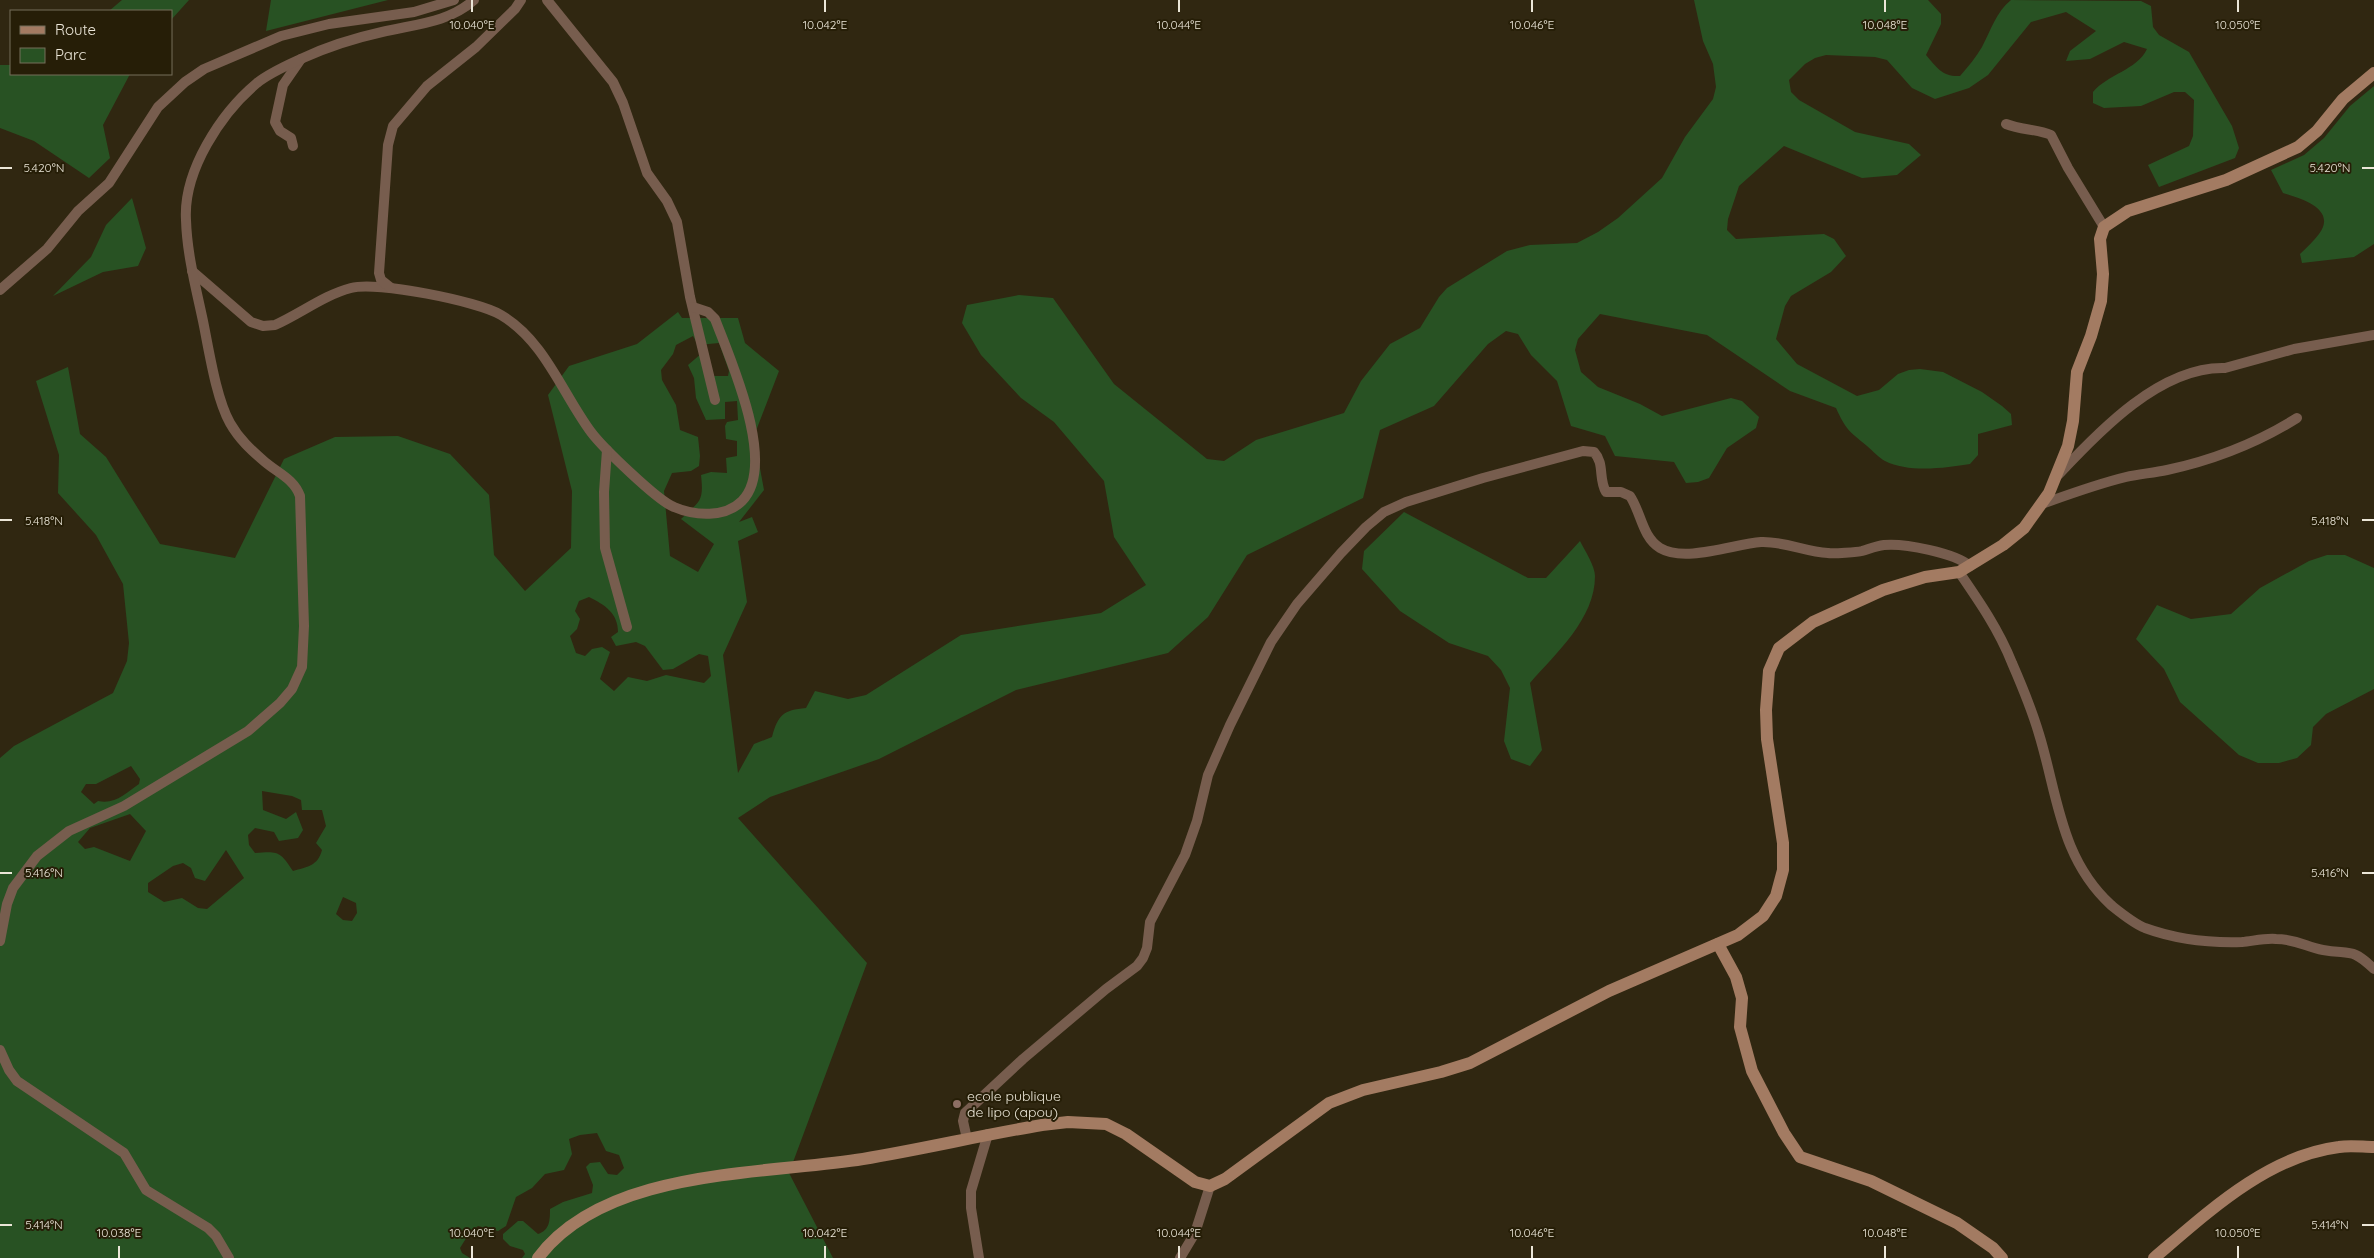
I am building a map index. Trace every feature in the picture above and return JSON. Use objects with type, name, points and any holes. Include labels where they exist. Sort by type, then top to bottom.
[{"type":"street","points":[[0,290],[42,254],[78,211],[109,183],[158,106],[185,82],[204,69],[281,36],[329,24],[414,12],[454,0]]},
{"type":"street","points":[[0,941],[7,904],[13,888],[36,856],[69,830],[124,806],[248,731],[280,703],[298,679],[302,666],[304,626],[300,496],[297,487],[289,479],[249,448],[230,422],[219,390],[192,272],[186,218],[190,184],[206,146],[230,110],[243,96],[259,82],[301,58],[352,39],[448,16],[474,0]]},
{"type":"street","points":[[394,290],[383,283],[379,273],[383,237],[384,181],[391,130],[427,86],[476,47],[515,9],[521,0]]},
{"type":"street","points":[[547,0],[613,82],[624,103],[647,173],[667,201],[677,222],[693,307],[715,400]]},
{"type":"street","points":[[293,146],[291,138],[280,131],[275,122],[282,85],[301,58]]},
{"type":"street","points":[[538,1258],[559,1234],[598,1210],[666,1185],[703,1177],[862,1159],[988,1134],[1068,1122],[1106,1124],[1126,1134],[1195,1182],[1210,1186],[1225,1179],[1329,1103],[1363,1090],[1441,1072],[1470,1063],[1609,991],[1738,935],[1764,916],[1776,896],[1783,870],[1783,843],[1767,739],[1766,710],[1769,671],[1779,648],[1813,622],[1883,590],[1925,577],[1965,569],[2024,528],[2042,504],[2056,477],[2068,446],[2073,421],[2077,372],[2091,336],[2101,301],[2103,274],[2100,238],[2104,226],[2128,211],[2226,180],[2298,147],[2317,131],[2343,99],[2374,73]]},
{"type":"street","points":[[2006,124],[2018,129],[2041,130],[2052,135],[2068,168],[2104,226]]},
{"type":"street","points":[[192,272],[250,322],[263,326],[275,325],[350,288],[371,286],[476,303],[501,315],[524,333],[548,362],[591,432],[607,450],[671,506],[691,513],[712,514],[739,504],[749,494],[755,477],[756,456],[743,395],[715,319],[708,312],[693,307]]},
{"type":"street","points":[[2056,477],[2116,417],[2140,400],[2186,374],[2214,368],[2225,368],[2294,349],[2374,335]]},
{"type":"street","points":[[2042,504],[2079,490],[2127,477],[2166,470],[2223,454],[2277,430],[2297,418]]},
{"type":"street","points":[[607,450],[604,492],[605,548],[627,627]]},
{"type":"street","points":[[968,1139],[963,1121],[965,1113],[1023,1059],[1106,989],[1137,966],[1143,958],[1147,948],[1150,922],[1164,898],[1191,838],[1208,774],[1230,725],[1271,642],[1297,604],[1341,553],[1366,527],[1384,512],[1406,502],[1483,478],[1583,451],[1594,452],[1600,459],[1602,485],[1606,492],[1621,492],[1630,496],[1637,514],[1653,543],[1662,549],[1676,552],[1707,552],[1761,542],[1785,544],[1828,553],[1861,552],[1886,544],[1952,554],[1965,569],[2012,661],[2039,733],[2064,834],[2082,872],[2100,895],[2119,912],[2144,928],[2170,935],[2224,942],[2274,938],[2290,940],[2323,950],[2349,951],[2360,956],[2374,969]]},
{"type":"street","points":[[1718,944],[1736,977],[1742,998],[1740,1027],[1752,1071],[1784,1133],[1800,1157],[1870,1181],[1957,1223],[1993,1248],[2002,1258]]},
{"type":"street","points":[[0,1050],[17,1081],[124,1153],[146,1190],[208,1228],[216,1236],[229,1258]]},
{"type":"street","points":[[979,1258],[971,1208],[971,1191],[988,1134]]},
{"type":"street","points":[[2154,1258],[2199,1220],[2282,1164],[2340,1146],[2374,1147]]},
{"type":"street","points":[[1180,1258],[1195,1233],[1210,1186]]},
{"type":"green space","points":[[122,0],[189,0],[172,19],[172,10],[110,10]]},
{"type":"green space","points":[[271,0],[388,0],[266,31]]},
{"type":"green space","points":[[1694,0],[1928,0],[1941,14],[1941,24],[1926,55],[1937,68],[1945,73],[1960,76],[1972,62],[1998,16],[2011,0],[2141,1],[2151,6],[2153,27],[2159,35],[2189,52],[2232,126],[2239,148],[2235,158],[2159,187],[2148,165],[2189,146],[2193,136],[2194,100],[2185,92],[2174,92],[2141,106],[2104,108],[2093,103],[2093,92],[2099,86],[2136,62],[2147,49],[2124,42],[2090,59],[2066,61],[2070,51],[2096,31],[2066,12],[2031,22],[1988,75],[1969,88],[1935,99],[1912,88],[1887,60],[1875,57],[1826,55],[1815,58],[1805,64],[1789,80],[1791,92],[1799,100],[1855,132],[1909,144],[1921,155],[1897,175],[1862,178],[1784,146],[1739,186],[1728,219],[1727,230],[1736,239],[1824,234],[1834,239],[1846,256],[1831,272],[1791,296],[1785,306],[1776,339],[1797,364],[1857,396],[1879,390],[1898,374],[1920,369],[1943,372],[1982,392],[2011,414],[2012,425],[1978,434],[1978,455],[1970,464],[1939,468],[1916,468],[1894,465],[1878,456],[1848,430],[1836,408],[1790,391],[1707,335],[1600,314],[1578,339],[1575,350],[1581,372],[1598,387],[1640,404],[1662,416],[1731,398],[1742,401],[1759,417],[1756,428],[1727,448],[1709,478],[1698,482],[1686,483],[1674,462],[1615,456],[1605,436],[1571,426],[1557,381],[1531,355],[1518,334],[1506,331],[1488,344],[1434,406],[1380,430],[1363,498],[1247,555],[1208,617],[1168,653],[1016,690],[879,759],[770,797],[738,818],[867,963],[789,1173],[833,1258],[522,1258],[525,1254],[523,1250],[510,1246],[503,1239],[503,1234],[518,1221],[523,1221],[538,1234],[547,1227],[550,1209],[563,1202],[592,1193],[593,1185],[586,1167],[590,1163],[600,1162],[608,1174],[617,1175],[624,1168],[619,1155],[606,1151],[597,1133],[580,1135],[569,1139],[572,1154],[564,1170],[545,1174],[532,1188],[516,1197],[506,1226],[498,1231],[478,1226],[470,1232],[460,1248],[462,1253],[470,1258],[0,1258],[0,758],[14,746],[113,693],[127,661],[129,643],[123,584],[96,535],[58,493],[59,455],[36,381],[68,367],[80,434],[106,457],[160,544],[235,558],[284,459],[335,437],[398,436],[450,454],[489,495],[494,555],[525,591],[571,548],[572,491],[548,395],[569,366],[637,344],[678,312],[682,318],[738,318],[745,343],[779,371],[754,436],[764,490],[739,522],[752,517],[758,532],[738,541],[747,602],[723,655],[738,773],[754,744],[772,737],[779,719],[787,712],[806,708],[815,691],[848,699],[866,695],[961,635],[1101,613],[1146,585],[1114,537],[1104,481],[1054,422],[1021,398],[981,355],[962,323],[967,305],[1019,295],[1053,298],[1114,384],[1207,459],[1224,461],[1256,440],[1344,413],[1361,381],[1390,344],[1420,328],[1439,297],[1447,288],[1507,251],[1530,245],[1577,243],[1598,232],[1618,218],[1662,178],[1685,137],[1713,99],[1716,87],[1713,64],[1703,41]],"holes":[[[693,336],[698,345],[719,343],[729,371],[728,376],[709,376],[702,353],[688,365],[694,378],[696,398],[706,420],[725,419],[725,402],[737,401],[738,420],[727,422],[725,426],[726,439],[737,441],[737,456],[726,458],[727,473],[711,472],[701,475],[701,496],[693,508],[681,519],[714,544],[698,572],[670,556],[664,491],[672,473],[691,471],[699,466],[700,456],[698,437],[680,430],[676,405],[662,380],[661,370],[673,354],[676,345]],[[589,597],[610,610],[616,620],[618,632],[611,637],[616,646],[636,642],[645,646],[663,670],[673,669],[699,654],[708,656],[711,676],[704,683],[666,675],[647,681],[628,677],[614,691],[600,679],[610,652],[602,647],[592,649],[585,656],[576,653],[570,636],[577,629],[580,619],[575,611],[579,601]],[[131,766],[140,779],[139,784],[115,800],[98,801],[94,804],[81,792],[86,784],[96,784]],[[262,791],[292,796],[301,800],[302,810],[322,810],[326,826],[316,843],[322,850],[315,863],[293,871],[285,859],[278,854],[269,852],[255,853],[249,845],[248,835],[255,828],[274,832],[279,841],[298,838],[303,830],[296,812],[286,819],[263,810]],[[130,814],[146,831],[130,861],[94,847],[85,849],[78,842],[90,828]],[[226,850],[244,878],[207,909],[198,908],[182,898],[164,902],[148,892],[148,883],[173,866],[183,863],[191,868],[195,878],[205,881]],[[343,897],[356,903],[357,913],[352,921],[343,920],[336,914]]]},
{"type":"green space","points":[[0,65],[10,65],[10,75],[129,75],[103,125],[110,158],[89,178],[34,141],[0,128]]},
{"type":"green space","points":[[2374,86],[2374,244],[2354,257],[2302,263],[2300,254],[2319,234],[2324,225],[2324,217],[2320,211],[2306,201],[2283,193],[2271,170],[2304,155],[2324,138],[2350,106]]},
{"type":"green space","points":[[132,198],[146,248],[138,266],[103,272],[53,296],[91,257],[106,225]]},
{"type":"green space","points":[[1404,512],[1528,578],[1546,578],[1580,541],[1589,559],[1595,576],[1593,592],[1588,607],[1572,634],[1530,683],[1542,750],[1530,766],[1511,759],[1504,741],[1510,688],[1501,670],[1488,656],[1449,643],[1400,611],[1362,569],[1364,551]]},
{"type":"green space","points":[[2327,555],[2345,555],[2374,568],[2374,689],[2326,714],[2313,727],[2311,745],[2297,758],[2279,763],[2258,763],[2239,755],[2180,702],[2164,669],[2136,639],[2157,605],[2191,619],[2231,614],[2260,588],[2309,561]]},
{"type":"place","name":"ecole publique de lipo (apou)","points":[[957,1104]]}]
